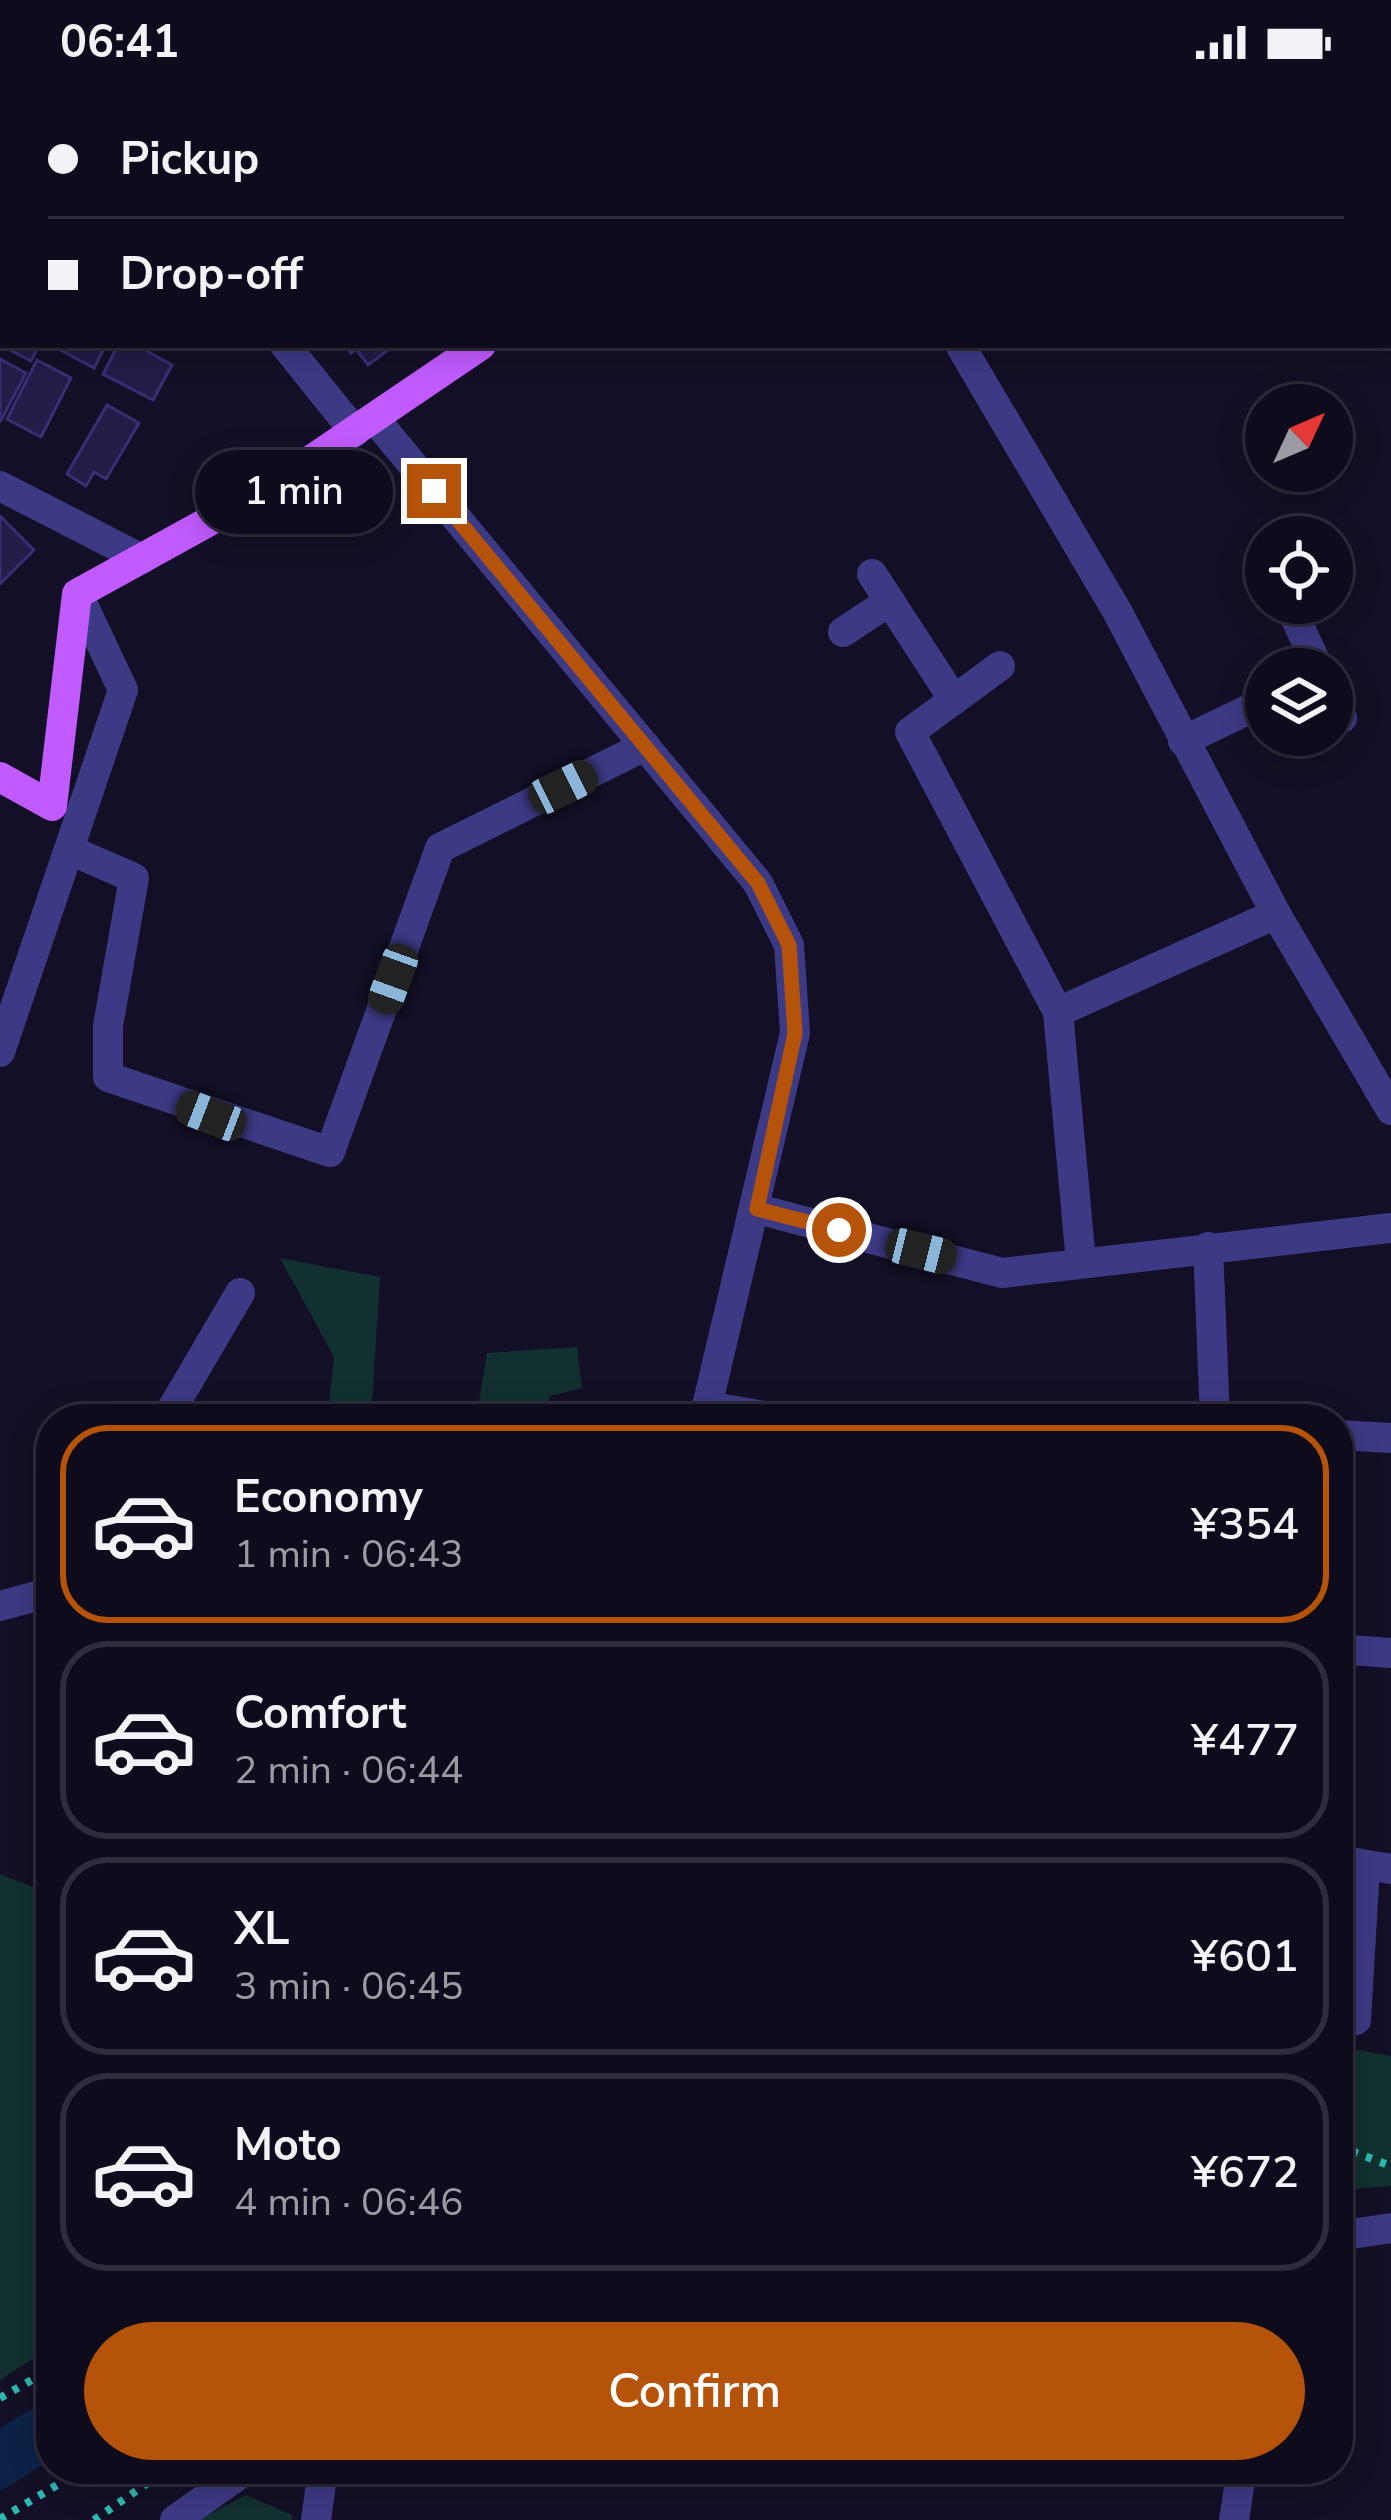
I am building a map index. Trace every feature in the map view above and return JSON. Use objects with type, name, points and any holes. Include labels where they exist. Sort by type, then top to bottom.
[{"type":"main road","points":[[0,777],[52,806],[78,594],[364,425],[477,348]]},
{"type":"street","points":[[288,348],[364,425],[645,746],[758,883],[789,945],[795,1033],[757,1209],[707,1404]]},
{"type":"street","points":[[962,348],[1117,610],[1276,914],[1391,1110]]},
{"type":"street","points":[[0,486],[142,559]]},
{"type":"street","points":[[872,574],[954,700]]},
{"type":"street","points":[[0,1052],[123,690],[78,594]]},
{"type":"street","points":[[843,632],[890,601]]},
{"type":"street","points":[[1000,666],[910,732],[1058,1012],[1081,1262]]},
{"type":"street","points":[[1183,741],[1245,710]]},
{"type":"street","points":[[72,851],[134,878],[108,1026],[108,1077],[330,1152],[440,848],[645,746]]},
{"type":"street","points":[[1058,1012],[1276,914]]},
{"type":"street","points":[[757,1209],[1003,1273],[1391,1228]]},
{"type":"street","points":[[1208,1247],[1214,1404]]},
{"type":"street","points":[[175,1404],[240,1293]]},
{"type":"street","points":[[1353,1436],[1391,1438]]},
{"type":"street","points":[[0,1606],[36,1596]]},
{"type":"street","points":[[1353,1650],[1391,1653]]},
{"type":"street","points":[[1353,2020],[1365,1865]]},
{"type":"street","points":[[1353,2234],[1391,2228]]},
{"type":"street","points":[[175,2520],[226,2484]]},
{"type":"street","points":[[316,2520],[321,2484]]},
{"type":"street","points":[[1234,2520],[1240,2484]]},
{"type":"path","points":[[1353,2152],[1391,2166]]},
{"type":"path","points":[[0,2398],[36,2378]]},
{"type":"path","points":[[0,2518],[58,2484]]},
{"type":"path","points":[[94,2520],[146,2484]]},
{"type":"green space","points":[[280,1258],[380,1277],[372,1404],[329,1404],[334,1357]]},
{"type":"green space","points":[[577,1347],[582,1388],[550,1396],[549,1404],[478,1404],[487,1353]]},
{"type":"green space","points":[[0,1874],[36,1888],[36,2357],[0,2380]]},
{"type":"green space","points":[[1353,2049],[1391,2056],[1391,2186],[1353,2189]]},
{"type":"green space","points":[[246,2495],[292,2515],[291,2520],[198,2520]]},
{"type":"water","points":[[36,2406],[36,2469],[0,2491],[0,2428]]},
{"type":"building","points":[[9,348],[38,348],[31,361]]},
{"type":"building","points":[[57,348],[104,348],[94,368]]},
{"type":"building","points":[[116,348],[149,348],[147,351],[172,365],[153,400],[103,374]]},
{"type":"building","points":[[347,348],[391,348],[368,365],[356,349],[351,353]]},
{"type":"building","points":[[0,359],[26,373],[0,422]]},
{"type":"building","points":[[37,360],[71,378],[41,437],[7,419]]},
{"type":"building","points":[[107,405],[139,423],[106,479],[94,472],[86,486],[67,474]]},
{"type":"building","points":[[0,516],[34,550],[0,584]]},
{"type":"route","points":[[434,491],[758,883],[789,945],[795,1033],[757,1209],[839,1230]]}]
